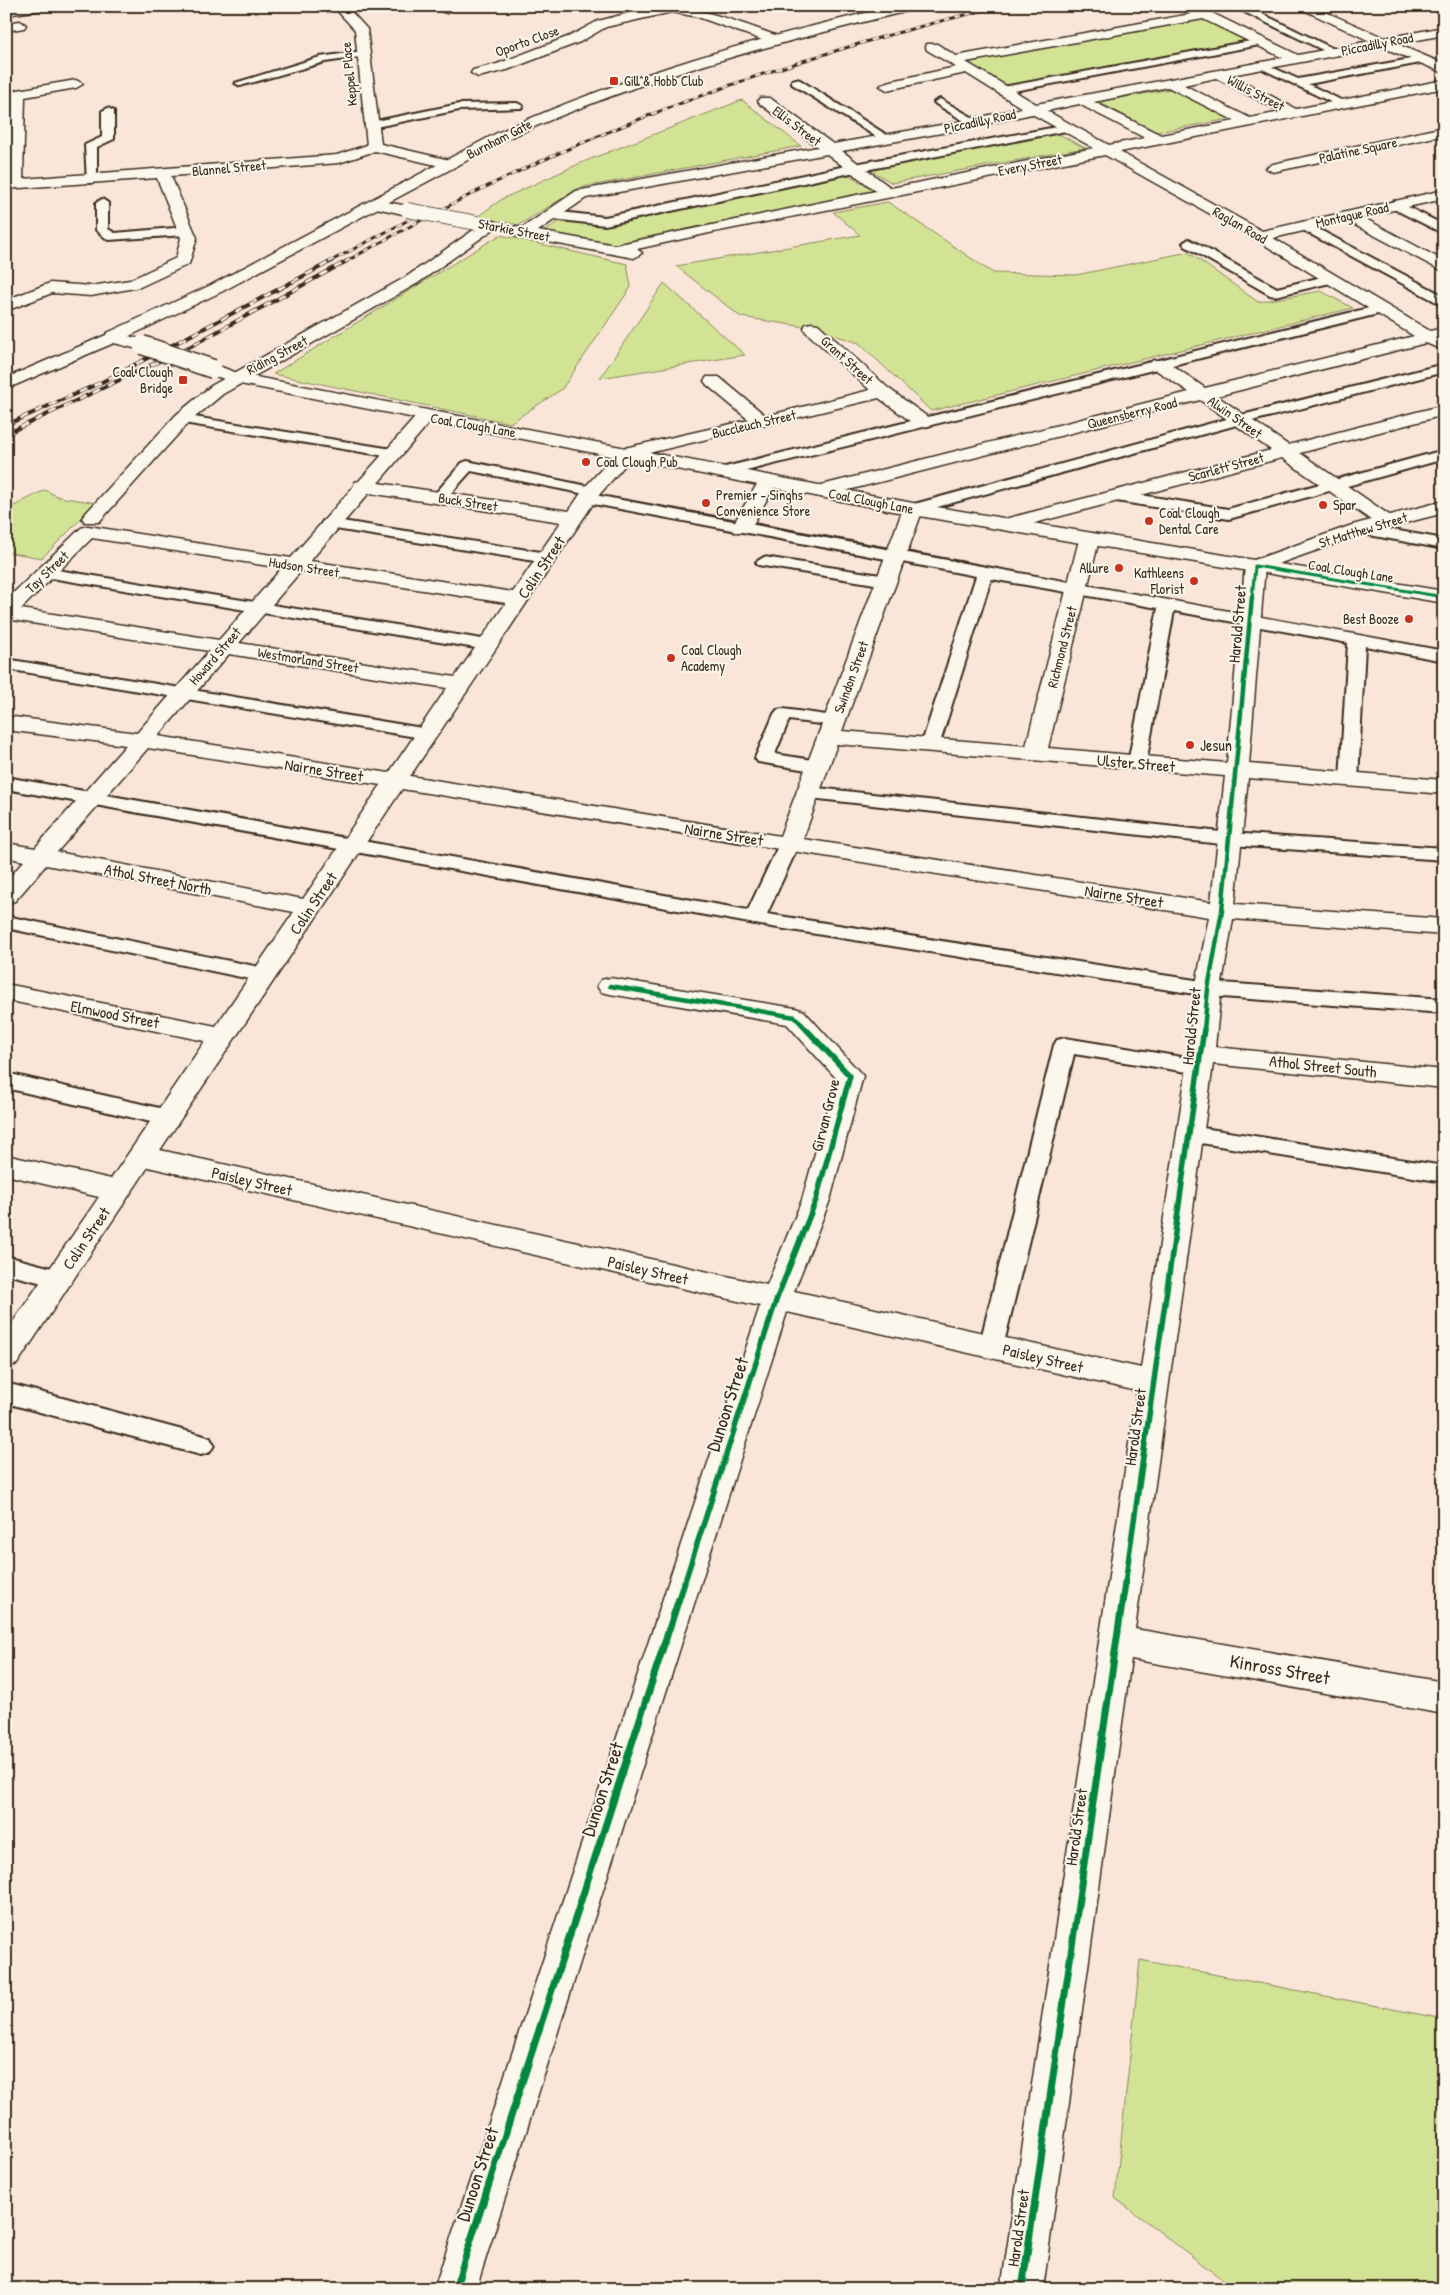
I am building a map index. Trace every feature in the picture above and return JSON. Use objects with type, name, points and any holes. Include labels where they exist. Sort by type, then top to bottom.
[{"type":"street","points":[[6,11],[41,6]]},
{"type":"street","name":"Keppel Place","points":[[338,6],[361,30],[374,147]]},
{"type":"street","name":"Burnham Gate","points":[[6,384],[113,337],[216,288],[527,124],[575,104],[677,70],[776,40],[912,6]]},
{"type":"street","points":[[1187,6],[1296,59]]},
{"type":"street","points":[[1300,6],[1422,60],[1441,66]]},
{"type":"street","points":[[667,7],[702,14],[776,40]]},
{"type":"street","name":"Oporto Close","points":[[478,73],[502,67],[575,39],[602,24],[667,7]]},
{"type":"street","points":[[954,60],[1206,15]]},
{"type":"street","points":[[6,27],[20,26]]},
{"type":"street","name":"Piccadilly Road","points":[[526,232],[581,194],[829,150],[1444,31]]},
{"type":"street","name":"Raglan Road","points":[[932,47],[1034,109],[1260,236],[1381,309],[1439,339]]},
{"type":"street","points":[[887,86],[968,69]]},
{"type":"street","name":"Willis Street","points":[[1218,74],[1294,113]]},
{"type":"street","points":[[1170,83],[1248,122]]},
{"type":"street","points":[[11,185],[17,90],[76,84]]},
{"type":"street","name":"Every Street","points":[[616,249],[714,227],[1444,84]]},
{"type":"street","points":[[1081,100],[1157,139]]},
{"type":"street","name":"Ellis Street","points":[[764,101],[889,193]]},
{"type":"street","name":"Palatine Square","points":[[1273,168],[1444,131]]},
{"type":"street","points":[[374,147],[449,164]]},
{"type":"street","name":"Blannel Street","points":[[11,185],[339,159],[374,147]]},
{"type":"street","points":[[6,306],[50,288],[91,290],[134,284],[183,261],[189,238],[163,174]]},
{"type":"street","name":"Montague Road","points":[[1260,236],[1443,195]]},
{"type":"street","name":"Starkie Street","points":[[377,204],[650,256]]},
{"type":"street","points":[[1349,216],[1444,267]]},
{"type":"street","name":"Riding Street","points":[[90,525],[182,419],[217,390],[234,378],[412,280],[483,224]]},
{"type":"street","name":"Grant Street","points":[[812,328],[882,392],[923,422]]},
{"type":"street","name":"Coal Clough Lane","points":[[113,337],[213,369],[234,378],[425,417],[1089,540],[1444,597]]},
{"type":"street","name":"Queensberry Road","points":[[821,491],[1204,395],[1439,339]]},
{"type":"street","name":"Alwin Street","points":[[1160,364],[1385,521]]},
{"type":"street","points":[[713,381],[763,422]]},
{"type":"street","name":"Buccleuch Street","points":[[626,453],[763,422],[882,392]]},
{"type":"street","name":"Scarlett Street","points":[[1008,524],[1444,410]]},
{"type":"street","name":"Howard Street","points":[[6,896],[362,486],[425,417]]},
{"type":"street","name":"Colin Street","points":[[6,1356],[574,518],[590,495],[626,453]]},
{"type":"street","points":[[741,528],[768,481]]},
{"type":"street","name":"Buck Street","points":[[362,486],[574,518]]},
{"type":"street","name":"St Matthew Street","points":[[1255,566],[1359,529],[1444,507]]},
{"type":"street","name":"Swindon Street","points":[[790,844],[914,509]]},
{"type":"street","name":"Hudson Street","points":[[90,525],[293,565],[519,600]]},
{"type":"street","name":"Tay Street","points":[[6,612],[90,525]]},
{"type":"street","name":"Richmond Street","points":[[1035,754],[1089,540]]},
{"type":"street","name":"Harold Street","points":[[1022,2289],[1201,1060],[1208,989],[1222,911],[1237,771],[1255,566]]},
{"type":"street","name":"Westmorland Street","points":[[6,612],[462,684]]},
{"type":"street","name":"Nairne Street","points":[[6,722],[142,740],[1222,911],[1444,927]]},
{"type":"street","name":"Ulster Street","points":[[832,729],[930,746],[1444,787]]},
{"type":"street","name":"Athol Street North","points":[[6,850],[310,908]]},
{"type":"street","name":"Girvan Grove","points":[[610,986],[795,1017],[850,1076],[816,1200],[777,1298]]},
{"type":"street","name":"Elmwood Street","points":[[6,992],[223,1036]]},
{"type":"street","name":"Athol Street South","points":[[1201,1060],[1444,1079]]},
{"type":"street","name":"Paisley Street","points":[[142,1156],[1154,1383]]},
{"type":"street","points":[[6,1165],[118,1191]]},
{"type":"street","name":"Dunoon Street","points":[[455,2289],[777,1298]]},
{"type":"street","name":"Kinross Street","points":[[1116,1641],[1444,1698]]},
{"type":"lane","points":[[1237,6],[1335,52]]},
{"type":"lane","points":[[1003,90],[1261,42]]},
{"type":"lane","points":[[240,82],[324,59],[364,54]]},
{"type":"lane","points":[[1296,83],[1422,60]]},
{"type":"lane","points":[[1261,66],[1341,104]]},
{"type":"lane","points":[[796,82],[887,139]]},
{"type":"lane","points":[[940,102],[973,122]]},
{"type":"lane","points":[[372,125],[459,107],[517,106]]},
{"type":"lane","points":[[91,179],[91,145],[108,139],[108,112]]},
{"type":"lane","points":[[552,215],[605,221],[855,168],[1067,128]]},
{"type":"lane","points":[[102,203],[102,230],[112,238],[186,232]]},
{"type":"lane","points":[[1396,205],[1444,230]]},
{"type":"lane","points":[[1305,226],[1444,302]]},
{"type":"lane","points":[[1189,242],[1275,292],[1330,279]]},
{"type":"lane","points":[[722,472],[1381,309]]},
{"type":"lane","points":[[914,509],[1240,420],[1444,368]]},
{"type":"lane","points":[[182,419],[392,453]]},
{"type":"lane","points":[[1116,496],[1229,514],[1444,454]]},
{"type":"lane","points":[[440,498],[467,466],[741,528],[896,558],[1167,604],[1444,656]]},
{"type":"lane","points":[[329,524],[547,558]]},
{"type":"lane","points":[[1359,529],[1444,544]]},
{"type":"lane","points":[[764,562],[887,581]]},
{"type":"lane","points":[[45,573],[488,645]]},
{"type":"lane","points":[[930,746],[985,573]]},
{"type":"lane","points":[[1137,763],[1167,604]]},
{"type":"lane","points":[[1350,780],[1357,639]]},
{"type":"lane","points":[[6,664],[428,734]]},
{"type":"lane","points":[[818,766],[764,758],[783,714],[832,729]]},
{"type":"lane","points":[[6,783],[755,917],[1208,989],[1444,1006]]},
{"type":"lane","points":[[808,793],[1230,839],[1444,854]]},
{"type":"lane","points":[[755,917],[790,844]]},
{"type":"lane","points":[[6,922],[264,975]]},
{"type":"lane","points":[[991,1346],[1065,1045],[1201,1060]]},
{"type":"lane","points":[[6,1080],[168,1118]]},
{"type":"lane","points":[[1190,1134],[1444,1174]]},
{"type":"lane","points":[[6,1265],[59,1278]]},
{"type":"lane","points":[[6,1393],[201,1445]]},
{"type":"green space","points":[[1205,17],[1255,41],[1005,88],[958,61]]},
{"type":"green space","points":[[1170,89],[1230,119],[1157,132],[1098,102]]},
{"type":"green space","points":[[742,100],[801,146],[579,188],[519,225],[477,217],[502,199],[583,162]]},
{"type":"green space","points":[[1057,133],[1085,148],[892,183],[871,170]]},
{"type":"green space","points":[[849,175],[873,191],[614,244],[543,232],[561,220],[611,225]]},
{"type":"green space","points":[[888,202],[993,273],[1076,275],[1188,252],[1258,302],[1321,291],[1353,308],[931,411],[859,343],[812,328],[741,317],[676,266],[860,235],[833,212]]},
{"type":"green space","points":[[500,235],[627,264],[631,287],[562,389],[510,423],[273,374]]},
{"type":"green space","points":[[664,283],[745,355],[600,378]]},
{"type":"green space","points":[[45,490],[59,497],[97,503],[42,558],[6,552],[6,510]]},
{"type":"green space","points":[[1140,1960],[1444,2019],[1444,2289],[1235,2289],[1115,2198]]},
{"type":"railway","points":[[345,262],[436,212],[553,155],[678,104],[742,81],[870,40],[1001,6]]},
{"type":"railway","points":[[329,262],[418,215]]},
{"type":"railway","points":[[6,425],[102,382],[332,261]]},
{"type":"railway","points":[[6,434],[191,346],[347,261]]},
{"type":"cycle path","points":[[1022,2289],[1200,1067],[1208,989],[1222,911],[1237,771],[1255,566],[1444,597]]},
{"type":"cycle path","points":[[455,2289],[777,1298],[816,1200],[850,1076],[795,1017],[610,986]]},
{"type":"place","name":"Gill & Hobb Club","points":[[614,81]]},
{"type":"place","name":"Coal Clough Bridge","points":[[183,380]]},
{"type":"place","name":"Coal Clough Pub","points":[[586,462]]},
{"type":"place","name":"Premier - Singhs Convenience Store","points":[[706,503]]},
{"type":"place","name":"Spar","points":[[1323,505]]},
{"type":"place","name":"Coal Clough Dental Care","points":[[1149,521]]},
{"type":"place","name":"Allure","points":[[1119,568]]},
{"type":"place","name":"Kathleens Florist","points":[[1194,581]]},
{"type":"place","name":"Best Booze","points":[[1409,619]]},
{"type":"place","name":"Coal Clough Academy","points":[[671,658]]},
{"type":"place","name":"Jesun","points":[[1190,745]]}]
